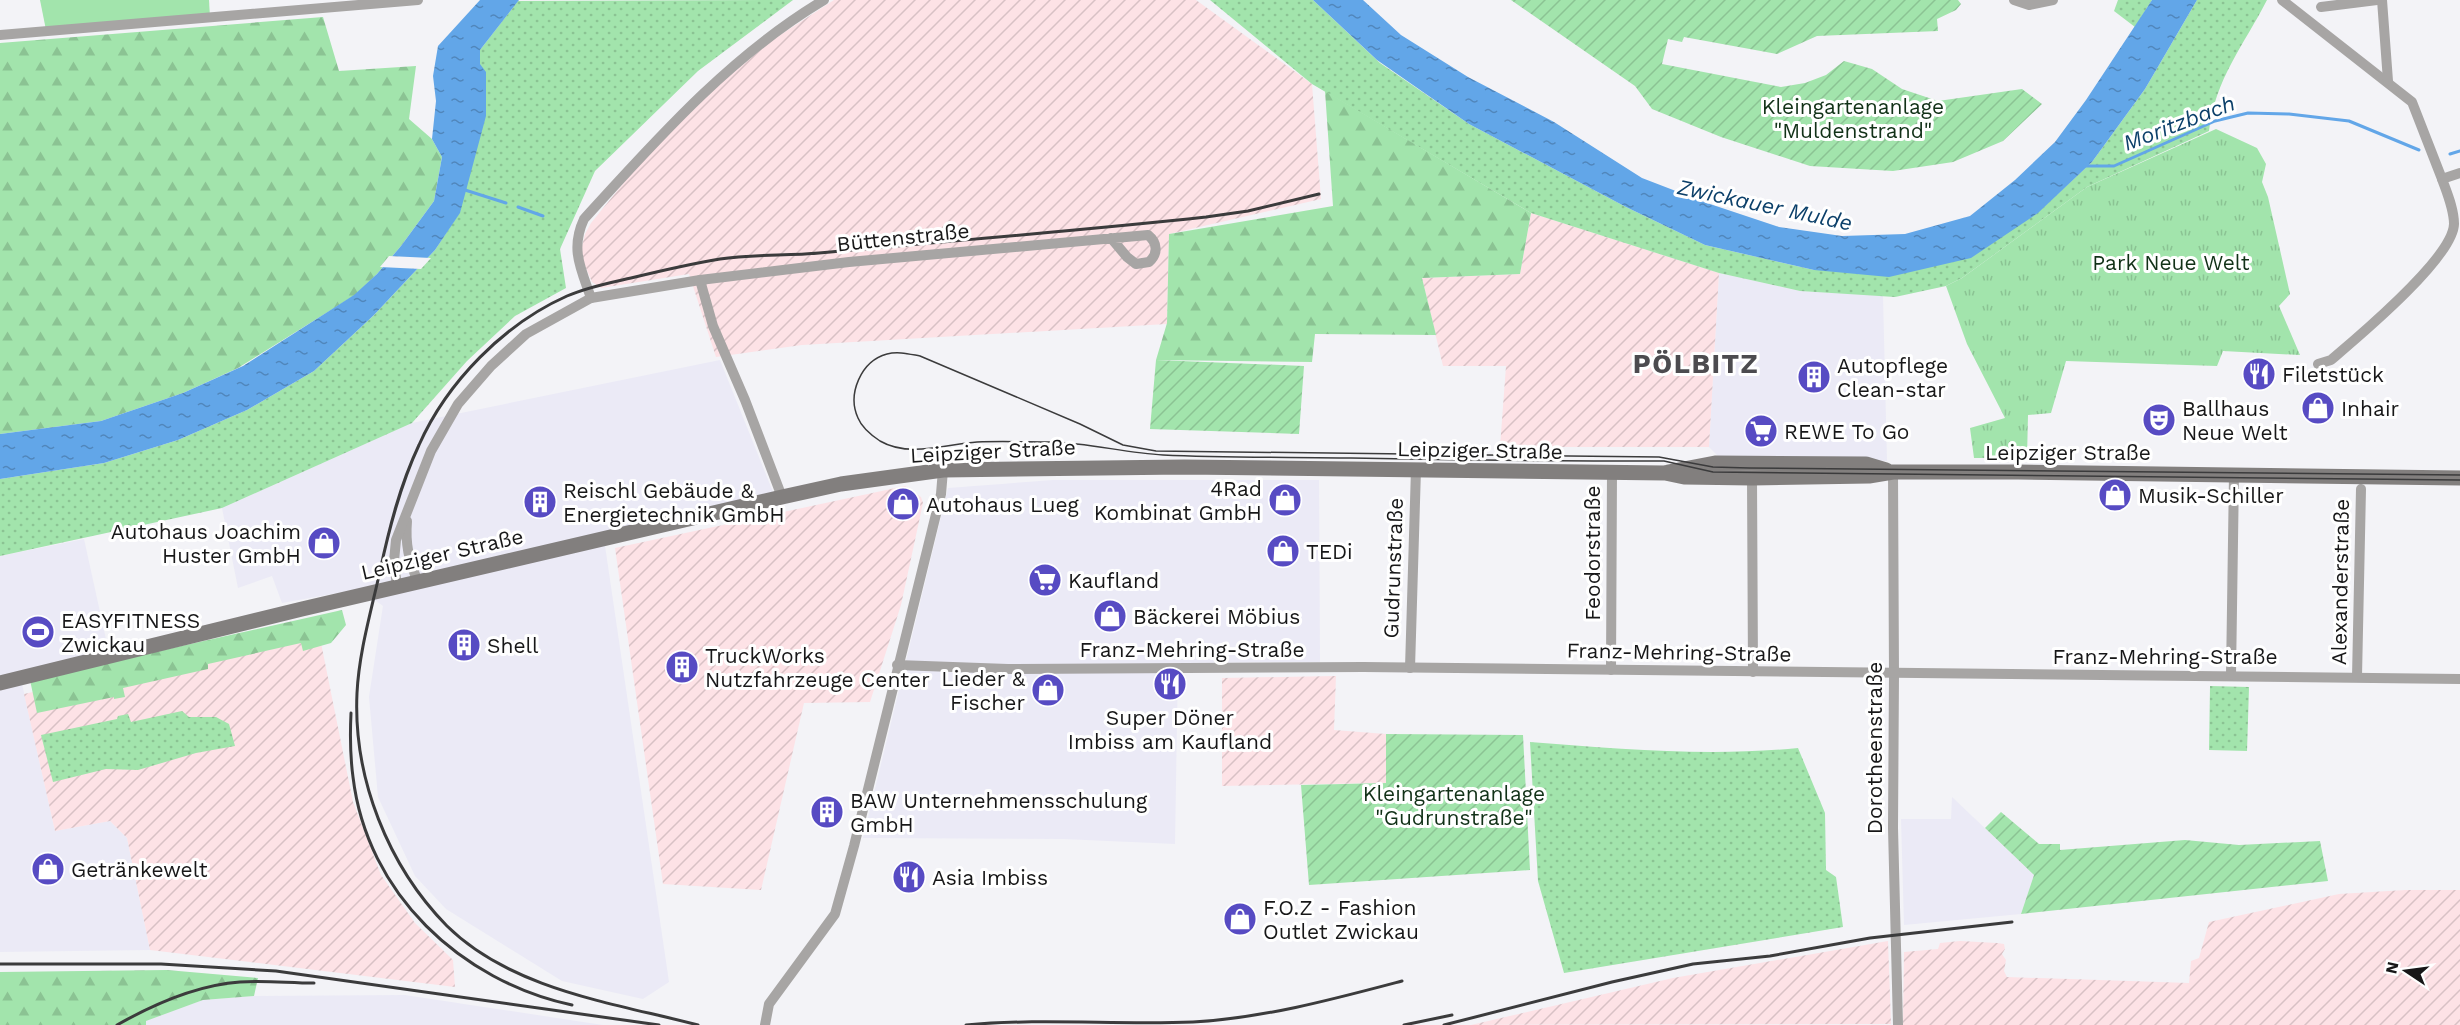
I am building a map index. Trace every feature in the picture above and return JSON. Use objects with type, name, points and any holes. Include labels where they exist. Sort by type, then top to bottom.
[{"type":"street","points":[[0,35],[418,0]]},
{"type":"street","points":[[591,298],[575,249],[577,234],[584,219],[652,144],[708,88],[747,55],[824,0]]},
{"type":"street","points":[[2014,0],[2029,5],[2053,0]]},
{"type":"street","points":[[2282,0],[2412,102],[2451,204],[2454,225],[2437,257],[2382,315],[2331,360],[2318,364]]},
{"type":"street","points":[[2321,7],[2377,0]]},
{"type":"street","points":[[2382,0],[2388,81]]},
{"type":"street","points":[[2442,179],[2460,173]]},
{"type":"street","name":"Büttenstraße","points":[[397,587],[394,561],[396,540],[431,451],[458,404],[491,366],[526,334],[591,298],[700,280],[849,262],[1111,238]]},
{"type":"street","points":[[700,280],[713,326],[745,400],[782,497]]},
{"type":"street","name":"Leipziger Straße","points":[[0,683],[302,609],[782,497],[841,484],[942,470],[1184,466],[1665,473],[1714,464],[1866,464],[1893,472]]},
{"type":"street","name":"Gudrunstraße","points":[[1410,668],[1416,469]]},
{"type":"street","points":[[765,1025],[769,1004],[835,914],[857,835],[897,665],[941,494],[942,470]]},
{"type":"street","name":"Leipziger Straße","points":[[1665,473],[1684,477],[1752,478],[1869,476],[1893,472],[2460,478]]},
{"type":"street","name":"Dorotheenstraße","points":[[1893,472],[1893,828],[1898,1025]]},
{"type":"street","name":"Feodorstraße","points":[[1611,670],[1612,473]]},
{"type":"street","points":[[2231,675],[2234,474]]},
{"type":"street","points":[[1752,478],[1753,672]]},
{"type":"street","name":"Alexanderstraße","points":[[2358,677],[2361,489]]},
{"type":"street","name":"Büttenstraße","points":[[408,505],[405,538],[408,560],[418,582]]},
{"type":"street","name":"Franz-Mehring-Straße","points":[[897,665],[1008,669],[1410,668],[2460,679]]},
{"type":"shaded area","points":[[834,0],[1196,0],[1312,84],[1321,199],[1169,234],[1167,324],[802,345],[716,357],[689,274],[601,288],[592,282],[583,261],[581,250],[585,234],[591,223],[648,153],[721,83],[771,41]]},
{"type":"shaded area","points":[[1531,213],[1719,273],[1709,447],[1500,447],[1506,366],[1443,366],[1422,278],[1520,274]]},
{"type":"shaded area","points":[[1719,273],[1800,291],[1883,296],[1887,461],[1720,458],[1709,447]]},
{"type":"shaded area","points":[[720,360],[773,492],[603,532],[669,982],[643,999],[562,981],[446,909],[415,876],[378,797],[369,697],[383,606],[360,589],[282,603],[272,576],[238,588],[222,508],[412,423]]},
{"type":"shaded area","points":[[1053,480],[1319,480],[1320,662],[1178,663],[1175,844],[1064,839],[863,838],[948,488]]},
{"type":"shaded area","points":[[905,486],[921,497],[923,503],[901,605],[870,702],[804,703],[761,890],[663,884],[615,548]]},
{"type":"shaded area","points":[[84,539],[111,662],[22,684],[55,831],[110,821],[127,838],[150,950],[0,952],[0,556]]},
{"type":"shaded area","points":[[318,628],[353,802],[381,875],[415,923],[453,960],[455,987],[150,950],[127,838],[110,821],[55,831],[24,694]]},
{"type":"shaded area","points":[[1336,676],[1334,730],[1386,734],[1386,783],[1222,786],[1222,678]]},
{"type":"shaded area","points":[[1952,797],[2034,875],[2021,914],[1904,925],[1901,819],[1951,819]]},
{"type":"shaded area","points":[[2405,890],[2460,890],[2460,1025],[1903,1025],[1904,952],[1938,949],[1940,943],[1960,941],[1997,943],[2004,944],[2005,949],[2002,954],[2006,960],[2004,971],[2007,977],[2189,983],[2191,961],[2199,958],[2209,922],[2339,894]]},
{"type":"shaded area","points":[[1888,941],[1891,1024],[1471,1025],[1673,978]]},
{"type":"shaded area","points":[[405,995],[603,1025],[146,1025],[145,1021],[203,1000],[254,996]]},
{"type":"green space","points":[[40,0],[209,0],[210,18],[46,30]]},
{"type":"green space","points":[[793,0],[698,71],[595,171],[560,249],[566,288],[515,316],[467,361],[412,423],[222,508],[0,556],[0,479],[104,463],[178,440],[247,410],[314,371],[374,315],[435,250],[460,212],[480,50],[518,1]]},
{"type":"green space","points":[[1210,0],[1313,0],[1380,63],[1469,124],[1626,207],[1705,245],[1814,270],[2035,215],[2092,162],[2145,89],[2197,0],[2267,0],[2224,79],[2212,112],[2209,131],[2087,187],[1962,278],[1946,286],[1895,297],[1800,291],[1719,273],[1531,213],[1312,84]]},
{"type":"green space","name":"Kleingartenanlage \"Muldenstrand\"","points":[[1511,0],[1958,0],[1961,4],[1956,10],[1937,19],[1938,31],[1817,36],[1777,54],[1684,37],[1682,42],[1668,39],[1662,64],[1781,87],[1805,83],[1826,75],[1844,61],[1872,69],[1902,89],[1938,101],[2022,89],[2042,104],[2003,141],[1953,162],[1893,171],[1810,166],[1721,137],[1652,109],[1635,86]]},
{"type":"green space","points":[[2118,0],[2152,0],[2135,27],[2114,11]]},
{"type":"green space","points":[[323,17],[339,71],[416,66],[409,119],[432,139],[442,157],[434,201],[401,246],[355,295],[238,368],[183,393],[101,421],[0,434],[0,43]]},
{"type":"green space","points":[[1325,91],[1531,213],[1520,274],[1422,278],[1436,335],[1315,334],[1312,362],[1156,360],[1167,323],[1169,234],[1333,206]]},
{"type":"green space","name":"Park Neue Welt","points":[[2216,129],[2257,148],[2266,164],[2262,182],[2268,197],[2290,294],[2279,306],[2300,355],[2223,351],[2217,366],[2066,361],[2051,413],[2028,415],[2027,458],[1974,458],[1970,428],[2005,418],[1967,344],[1946,286],[1962,278],[2087,187]]},
{"type":"green space","points":[[1156,360],[1304,366],[1299,434],[1150,429]]},
{"type":"green space","points":[[342,610],[346,625],[331,643],[303,651],[301,643],[208,664],[208,669],[123,688],[125,697],[114,699],[114,697],[37,713],[30,680]]},
{"type":"green space","points":[[2210,686],[2249,687],[2247,751],[2209,750]]},
{"type":"green space","points":[[182,711],[189,717],[216,717],[229,724],[235,746],[196,753],[138,770],[106,769],[53,782],[41,735],[117,719],[118,716],[128,714],[131,722]]},
{"type":"green space","name":"Kleingartenanlage \"Gudrunstraße\"","points":[[1386,734],[1523,735],[1530,870],[1309,885],[1301,785],[1386,783]]},
{"type":"green space","points":[[1530,742],[1698,752],[1798,748],[1825,813],[1826,870],[1836,877],[1843,927],[1564,973],[1538,881]]},
{"type":"green space","points":[[2001,812],[2039,844],[2060,844],[2060,850],[2185,840],[2239,845],[2320,841],[2328,881],[2021,914],[2034,875],[1985,828]]},
{"type":"green space","points":[[167,970],[258,978],[254,996],[203,1000],[146,1021],[146,1025],[0,1025],[0,972]]},
{"type":"water","points":[[480,0],[519,0],[480,50],[480,64],[486,72],[486,116],[460,213],[435,250],[374,315],[314,371],[247,410],[178,440],[104,463],[0,479],[0,434],[101,421],[183,393],[243,366],[354,295],[377,274],[434,201],[442,157],[432,139],[436,101],[433,76],[438,46]]},
{"type":"water","points":[[1313,0],[1363,0],[1401,35],[1468,77],[1554,122],[1642,178],[1779,227],[1842,236],[1905,234],[1970,216],[2015,180],[2055,142],[2086,100],[2152,0],[2197,0],[2145,89],[2092,162],[2038,213],[1971,258],[1889,277],[1814,270],[1705,245],[1626,207],[1469,124],[1377,60]]},
{"type":"pier","points":[[389,256],[431,258],[421,269],[380,267]]},
{"type":"waterway","name":"Moritzbach","points":[[2084,166],[2114,166],[2215,121],[2248,113],[2289,114],[2349,121],[2419,150]]},
{"type":"waterway","name":"Moritzbach","points":[[2450,154],[2460,151]]},
{"type":"waterway","points":[[465,190],[506,203]]},
{"type":"waterway","points":[[518,207],[543,216]]},
{"type":"tram line","points":[[2460,475],[1749,468],[1713,467],[1659,457],[1156,451],[1123,445],[1080,424],[920,356],[899,353],[891,353],[878,358],[863,371],[855,389],[854,399],[858,418],[870,434],[880,441],[903,449],[928,449],[977,442],[1052,442],[1149,454],[1187,456],[1664,461],[1713,472],[2460,480]]},
{"type":"railway","points":[[698,1025],[565,991],[533,980],[473,948],[447,926],[426,902],[407,876],[378,819],[361,757],[357,725],[360,662],[387,539],[401,491],[419,445],[445,399],[480,357],[521,322],[544,308],[583,290],[686,265],[732,257],[819,253],[1206,217],[1248,211],[1319,194]]},
{"type":"railway","points":[[351,713],[352,769],[362,819],[378,859],[399,894],[426,926],[458,953],[493,976],[531,993],[572,1005]]},
{"type":"railway","points":[[1444,1025],[1693,964],[1770,956],[1870,938],[2012,922]]},
{"type":"railway","points":[[0,964],[161,964],[276,971],[659,1025]]},
{"type":"railway","points":[[117,1025],[161,1003],[208,987],[249,981],[314,983]]},
{"type":"railway","points":[[966,1025],[1022,1022],[1165,1023],[1220,1020],[1299,1007],[1402,981]]},
{"type":"railway","points":[[1404,1025],[1452,1015]]},
{"type":"place","name":"Filetstück","points":[[2259,374]]},
{"type":"place","name":"Autopflege Clean-star","points":[[1814,377]]},
{"type":"place","name":"Inhair","points":[[2318,408]]},
{"type":"place","name":"Ballhaus Neue Welt","points":[[2159,420]]},
{"type":"place","name":"REWE To Go","points":[[1761,431]]},
{"type":"place","name":"Musik-Schiller","points":[[2115,495]]},
{"type":"place","name":"4Rad Kombinat GmbH","points":[[1285,500]]},
{"type":"place","name":"Reischl Gebäude & Energietechnik GmbH","points":[[540,502]]},
{"type":"place","name":"Autohaus Lueg","points":[[903,504]]},
{"type":"place","name":"Autohaus Joachim Huster GmbH","points":[[324,543]]},
{"type":"place","name":"TEDi","points":[[1283,551]]},
{"type":"place","name":"Kaufland","points":[[1045,580]]},
{"type":"place","name":"Bäckerei Möbius","points":[[1110,616]]},
{"type":"place","name":"EASYFITNESS Zwickau","points":[[38,632]]},
{"type":"place","name":"Shell","points":[[464,645]]},
{"type":"place","name":"TruckWorks Nutzfahrzeuge Center","points":[[682,667]]},
{"type":"place","name":"Super Döner Imbiss am Kaufland","points":[[1170,684]]},
{"type":"place","name":"Lieder & Fischer","points":[[1048,690]]},
{"type":"place","name":"BAW Unternehmensschulung GmbH","points":[[827,812]]},
{"type":"place","name":"Getränkewelt","points":[[48,869]]},
{"type":"place","name":"Asia Imbiss","points":[[909,877]]},
{"type":"place","name":"F.O.Z - Fashion Outlet Zwickau","points":[[1240,919]]},
{"type":"district","name":"PÖLBITZ","points":[[1696,364]]},
{"type":"water label","name":"Zwickauer Mulde","points":[[1765,205]]}]
